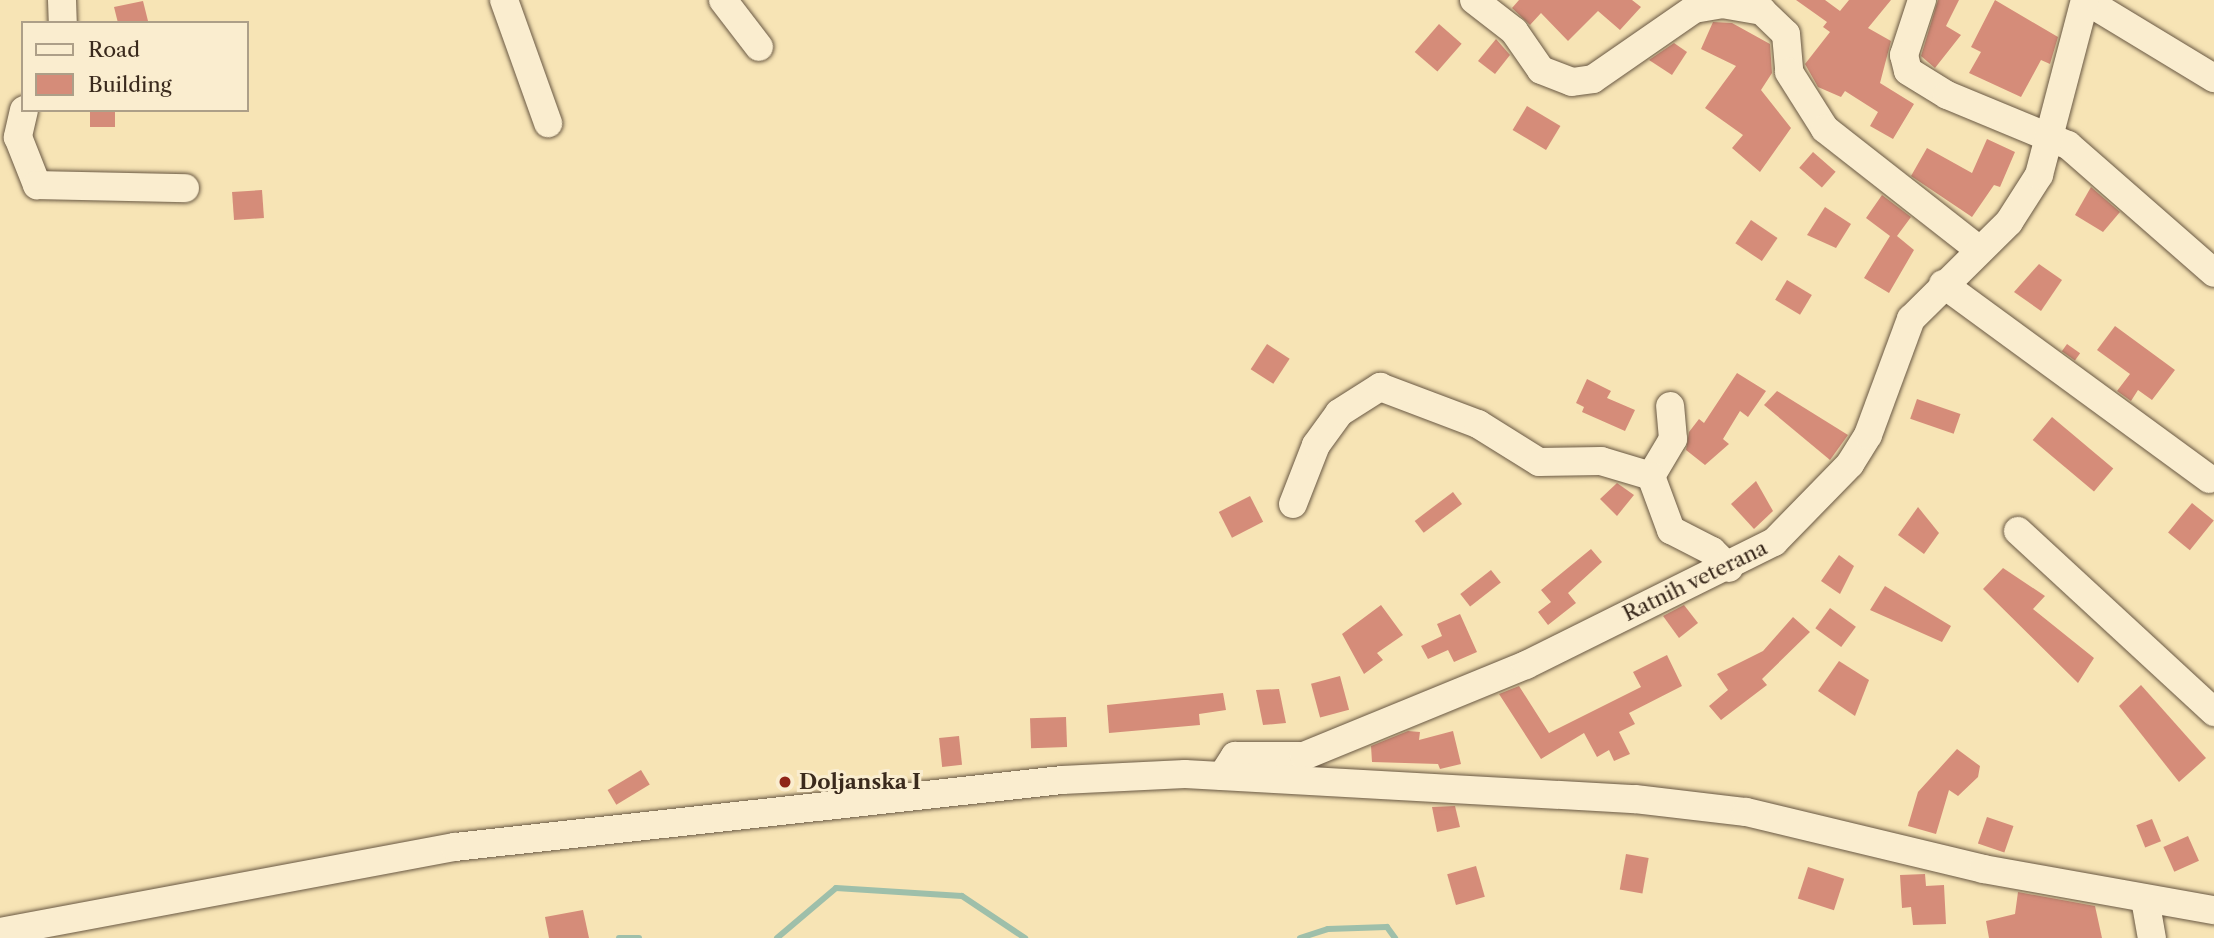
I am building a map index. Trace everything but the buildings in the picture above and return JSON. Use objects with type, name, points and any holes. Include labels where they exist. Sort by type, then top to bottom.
[{"type":"street","points":[[62,0],[63,21]]},
{"type":"street","points":[[504,0],[548,123]]},
{"type":"street","points":[[723,0],[759,47]]},
{"type":"street","points":[[1474,0],[1514,31],[1541,70],[1572,82],[1593,79],[1622,53],[1700,3],[1737,5],[1773,17],[1786,34],[1789,72],[1825,129],[1978,249]]},
{"type":"street","points":[[1922,0],[1904,55],[1908,71],[1947,95],[2053,137],[2093,163],[2214,273]]},
{"type":"street","points":[[2085,0],[2115,13],[2214,78]]},
{"type":"street","name":"Ratnih veterana","points":[[1222,776],[1235,756],[1304,755],[1526,665],[1728,568],[1774,542],[1850,464],[1883,405],[1911,319],[1978,249],[2009,222],[2053,137],[2061,78],[2085,0]]},
{"type":"street","points":[[24,112],[18,137],[37,185],[185,188]]},
{"type":"street","points":[[1943,284],[2209,479]]},
{"type":"street","points":[[1293,504],[1331,424],[1365,391],[1380,387],[1478,424],[1539,462],[1601,461],[1651,476]]},
{"type":"street","points":[[1651,476],[1673,439],[1670,406]]},
{"type":"street","points":[[1651,476],[1671,530],[1712,551],[1728,568]]},
{"type":"street","points":[[2018,531],[2214,712]]},
{"type":"street","points":[[0,932],[455,847],[1062,780],[1222,776],[1635,799],[1746,812],[2145,899],[2214,910]]},
{"type":"street","points":[[2145,899],[2152,938]]},
{"type":"waterway","points":[[777,938],[836,888],[962,896],[1025,938]]},
{"type":"waterway","points":[[1300,938],[1328,929],[1387,927],[1395,938]]},
{"type":"waterway","points":[[619,938],[639,938]]},
{"type":"place","name":"Doljanska I","points":[[785,782]]}]
